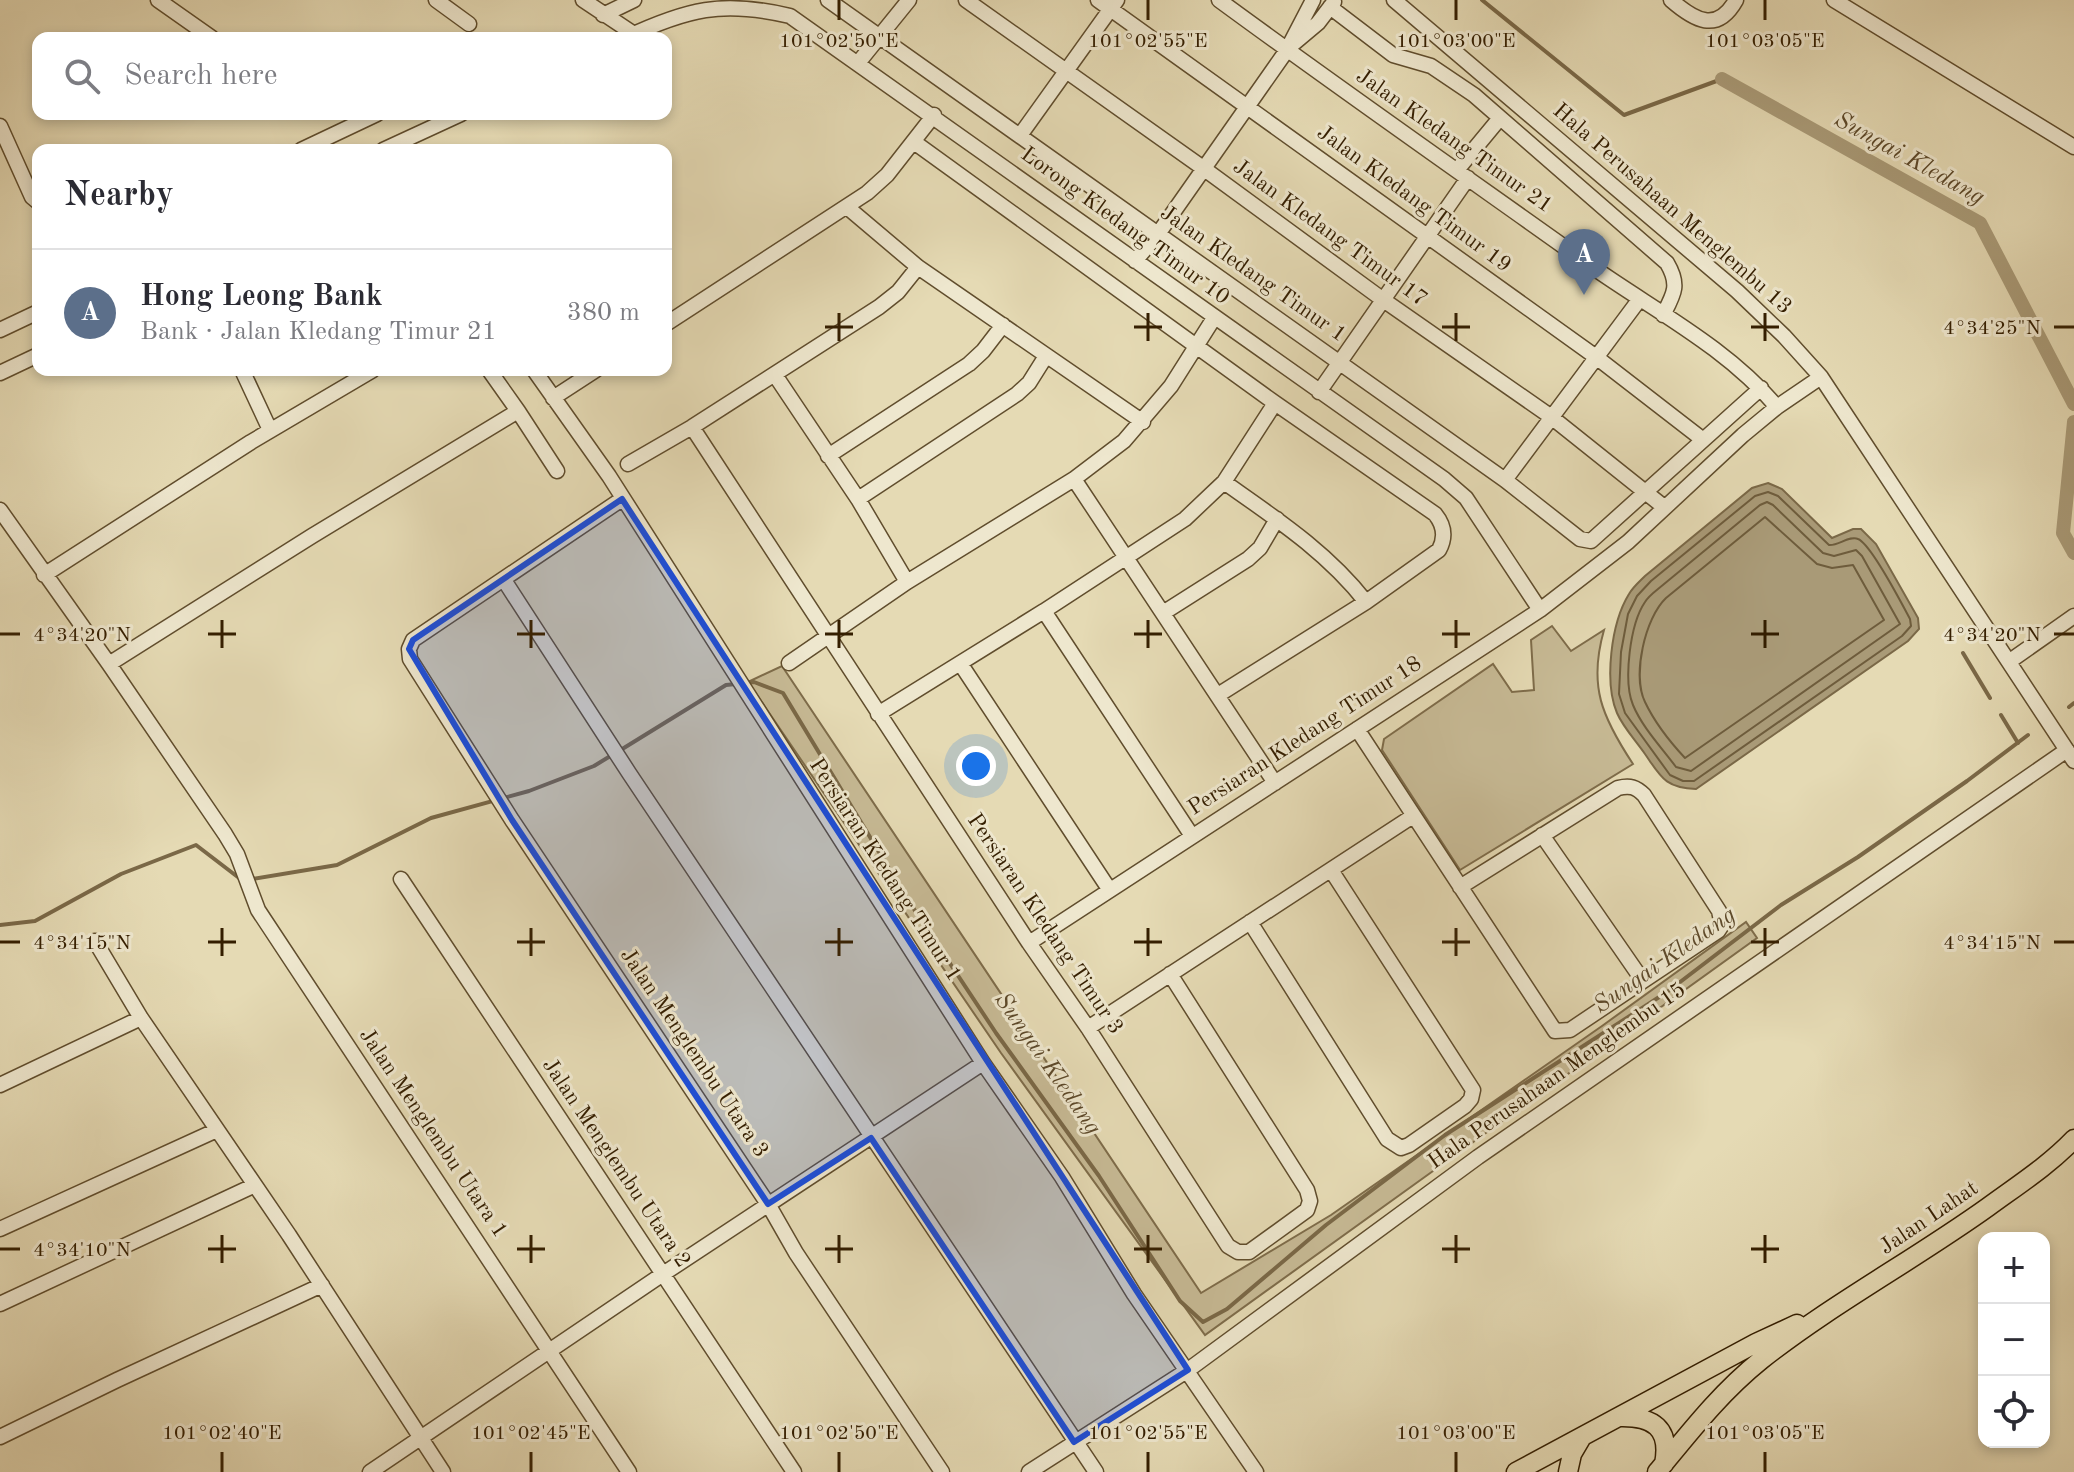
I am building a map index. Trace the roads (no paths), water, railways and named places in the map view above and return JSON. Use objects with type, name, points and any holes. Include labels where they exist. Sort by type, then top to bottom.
[{"type":"main road","name":"Jalan Lahat","points":[[1660,1468],[1719,1397],[1762,1360],[1942,1240],[2053,1161],[2074,1139]]},
{"type":"main road","name":"Jalan Lahat","points":[[2053,1161],[2074,1152]]},
{"type":"main road","name":"Jalan Lahat","points":[[1516,1472],[1756,1343],[1830,1312]]},
{"type":"main road","points":[[1618,1418],[1635,1417],[1650,1421],[1660,1429],[1667,1450],[1660,1468]]},
{"type":"main road","points":[[1568,1472],[1572,1454],[1582,1437]]},
{"type":"street","points":[[158,0],[203,32]]},
{"type":"street","points":[[436,0],[469,24]]},
{"type":"street","points":[[583,0],[624,32]]},
{"type":"street","points":[[603,15],[634,0]]},
{"type":"street","name":"Jalan Kledang Timur 1","points":[[828,0],[1505,480],[1580,539],[1591,541],[1646,492]]},
{"type":"street","points":[[858,63],[909,0]]},
{"type":"street","name":"Jalan Kledang Timur 17","points":[[966,0],[1550,416],[1664,507]]},
{"type":"street","name":"Jalan Kledang Timur 21","points":[[1219,0],[1639,300],[1712,347],[1761,388],[1777,407]]},
{"type":"street","points":[[1135,261],[1158,234],[1287,50],[1313,0]]},
{"type":"street","name":"Hala Perusahaan Menglembu 13","points":[[1394,0],[1737,291],[1821,377],[2070,755]]},
{"type":"street","points":[[1671,0],[1697,20],[1716,20],[1729,11],[1736,0]]},
{"type":"street","points":[[1834,0],[2074,147]]},
{"type":"street","name":"Lorong Kledang Timur 10","points":[[638,32],[707,3],[746,2],[768,6],[790,16],[934,115],[1214,318],[1444,479],[1466,498],[1540,610]]},
{"type":"street","points":[[1021,134],[1067,70],[1108,3]]},
{"type":"street","name":"Jalan Kledang Timur 19","points":[[1108,3],[1596,357],[1702,439]]},
{"type":"street","points":[[1287,50],[1318,23],[1333,4],[1393,55],[1444,73],[1667,263],[1675,277],[1673,296],[1663,315]]},
{"type":"street","points":[[672,320],[847,207],[887,175],[934,115]]},
{"type":"street","points":[[1319,392],[1427,235],[1462,174],[1500,118]]},
{"type":"street","points":[[314,144],[364,120]]},
{"type":"street","points":[[406,144],[446,120]]},
{"type":"street","points":[[0,126],[32,197]]},
{"type":"street","points":[[914,142],[1275,403],[1435,514],[1441,522],[1443,533],[1439,550],[1366,602],[1218,695]]},
{"type":"street","points":[[847,207],[918,267],[1143,422]]},
{"type":"street","points":[[628,464],[692,427],[879,307],[898,292],[918,267]]},
{"type":"street","points":[[1505,480],[1639,300]]},
{"type":"street","points":[[0,330],[32,315]]},
{"type":"street","points":[[789,663],[907,582],[1074,479],[1124,441],[1143,422],[1198,346],[1214,318]]},
{"type":"street","points":[[828,456],[969,364],[1003,325]]},
{"type":"street","points":[[858,499],[1017,394],[1029,383],[1046,356]]},
{"type":"street","points":[[0,373],[32,358]]},
{"type":"street","points":[[775,375],[858,499],[907,582]]},
{"type":"street","points":[[245,376],[270,430]]},
{"type":"street","points":[[44,575],[270,430],[363,376]]},
{"type":"street","points":[[493,376],[557,471]]},
{"type":"street","name":"Persiaran Kledang Timur 1","points":[[538,376],[622,499],[983,1063],[1062,1177],[1134,1294],[1256,1472]]},
{"type":"street","points":[[553,398],[587,376]]},
{"type":"street","name":"Persiaran Kledang Timur 18","points":[[1029,943],[1540,610],[1600,566],[1777,407],[1821,377]]},
{"type":"street","points":[[1646,492],[1761,388]]},
{"type":"street","points":[[878,714],[1185,519],[1224,482],[1275,403]]},
{"type":"street","points":[[109,664],[518,411]]},
{"type":"street","name":"Persiaran Kledang Timur 3","points":[[692,427],[1228,1246],[1238,1252],[1249,1252],[1307,1210],[1310,1201],[1307,1190],[1170,974]]},
{"type":"street","points":[[1074,479],[1275,783]]},
{"type":"street","points":[[1224,482],[1314,548],[1366,602]]},
{"type":"street","points":[[622,499],[504,580],[612,748],[1096,1472]]},
{"type":"street","name":"Jalan Menglembu Utara 1","points":[[0,510],[237,854],[258,910],[629,1472]]},
{"type":"street","points":[[1163,613],[1248,559],[1260,548],[1277,519]]},
{"type":"street","name":"Jalan Menglembu Utara 3","points":[[504,580],[413,640],[409,649],[410,659],[512,820],[942,1472]]},
{"type":"street","points":[[1044,611],[1192,836]]},
{"type":"street","points":[[2010,661],[2074,616]]},
{"type":"street","points":[[960,663],[1109,889]]},
{"type":"street","points":[[1357,729],[1413,816],[1555,1031],[1570,1030],[1718,931],[1723,918],[1637,788],[1628,786],[1618,788],[1460,887]]},
{"type":"street","name":"Hala Perusahaan Menglembu 15","points":[[1029,1472],[1188,1370],[1478,1157],[2070,755]]},
{"type":"street","points":[[1088,1028],[1413,816]]},
{"type":"street","points":[[1542,835],[1643,981]]},
{"type":"street","points":[[1250,922],[1387,1139],[1401,1148],[1409,1145],[1465,1106],[1473,1090],[1331,870]]},
{"type":"street","name":"Jalan Menglembu Utara 2","points":[[401,879],[794,1472]]},
{"type":"street","points":[[95,941],[141,1018],[322,1285],[443,1472]]},
{"type":"street","points":[[0,1085],[141,1018]]},
{"type":"street","points":[[370,1472],[983,1063]]},
{"type":"street","points":[[0,1229],[217,1130]]},
{"type":"street","points":[[0,1304],[255,1185]]},
{"type":"street","points":[[0,1437],[322,1285]]},
{"type":"water","points":[[1768,483],[1782,489],[1832,538],[1861,529],[1876,544],[1918,618],[1919,629],[1908,641],[1696,789],[1670,784],[1660,775],[1617,713],[1610,669],[1618,620],[1629,594],[1645,576],[1752,488]]},
{"type":"waterway","points":[[1482,0],[1624,115],[1722,79]]},
{"type":"waterway","name":"Sungai Kledang","points":[[1722,79],[1980,223],[2074,404]]},
{"type":"waterway","name":"Sungai Kledang","points":[[2074,422],[2063,533],[2074,553]]},
{"type":"waterway","points":[[1963,653],[1990,698]]},
{"type":"waterway","name":"Sungai Kledang","points":[[745,683],[754,682],[783,693],[908,900],[996,1033],[1099,1176],[1180,1301],[1203,1322],[1227,1309],[1326,1225],[1445,1135],[1667,992],[1781,905],[1858,857],[2028,735]]},
{"type":"waterway","name":"Sungai Kledang","points":[[619,751],[726,685],[736,684]]},
{"type":"waterway","name":"Sungai Kledang","points":[[2069,707],[2074,703]]},
{"type":"waterway","points":[[2001,715],[2018,743]]},
{"type":"waterway","name":"Sungai Kledang","points":[[252,879],[337,865],[431,818],[529,791],[594,766],[612,755]]},
{"type":"waterway","name":"Sungai Kledang","points":[[0,925],[35,921],[121,874],[196,845],[243,881]]},
{"type":"place","name":"Hong Leong Bank","points":[[1584,295]]}]
